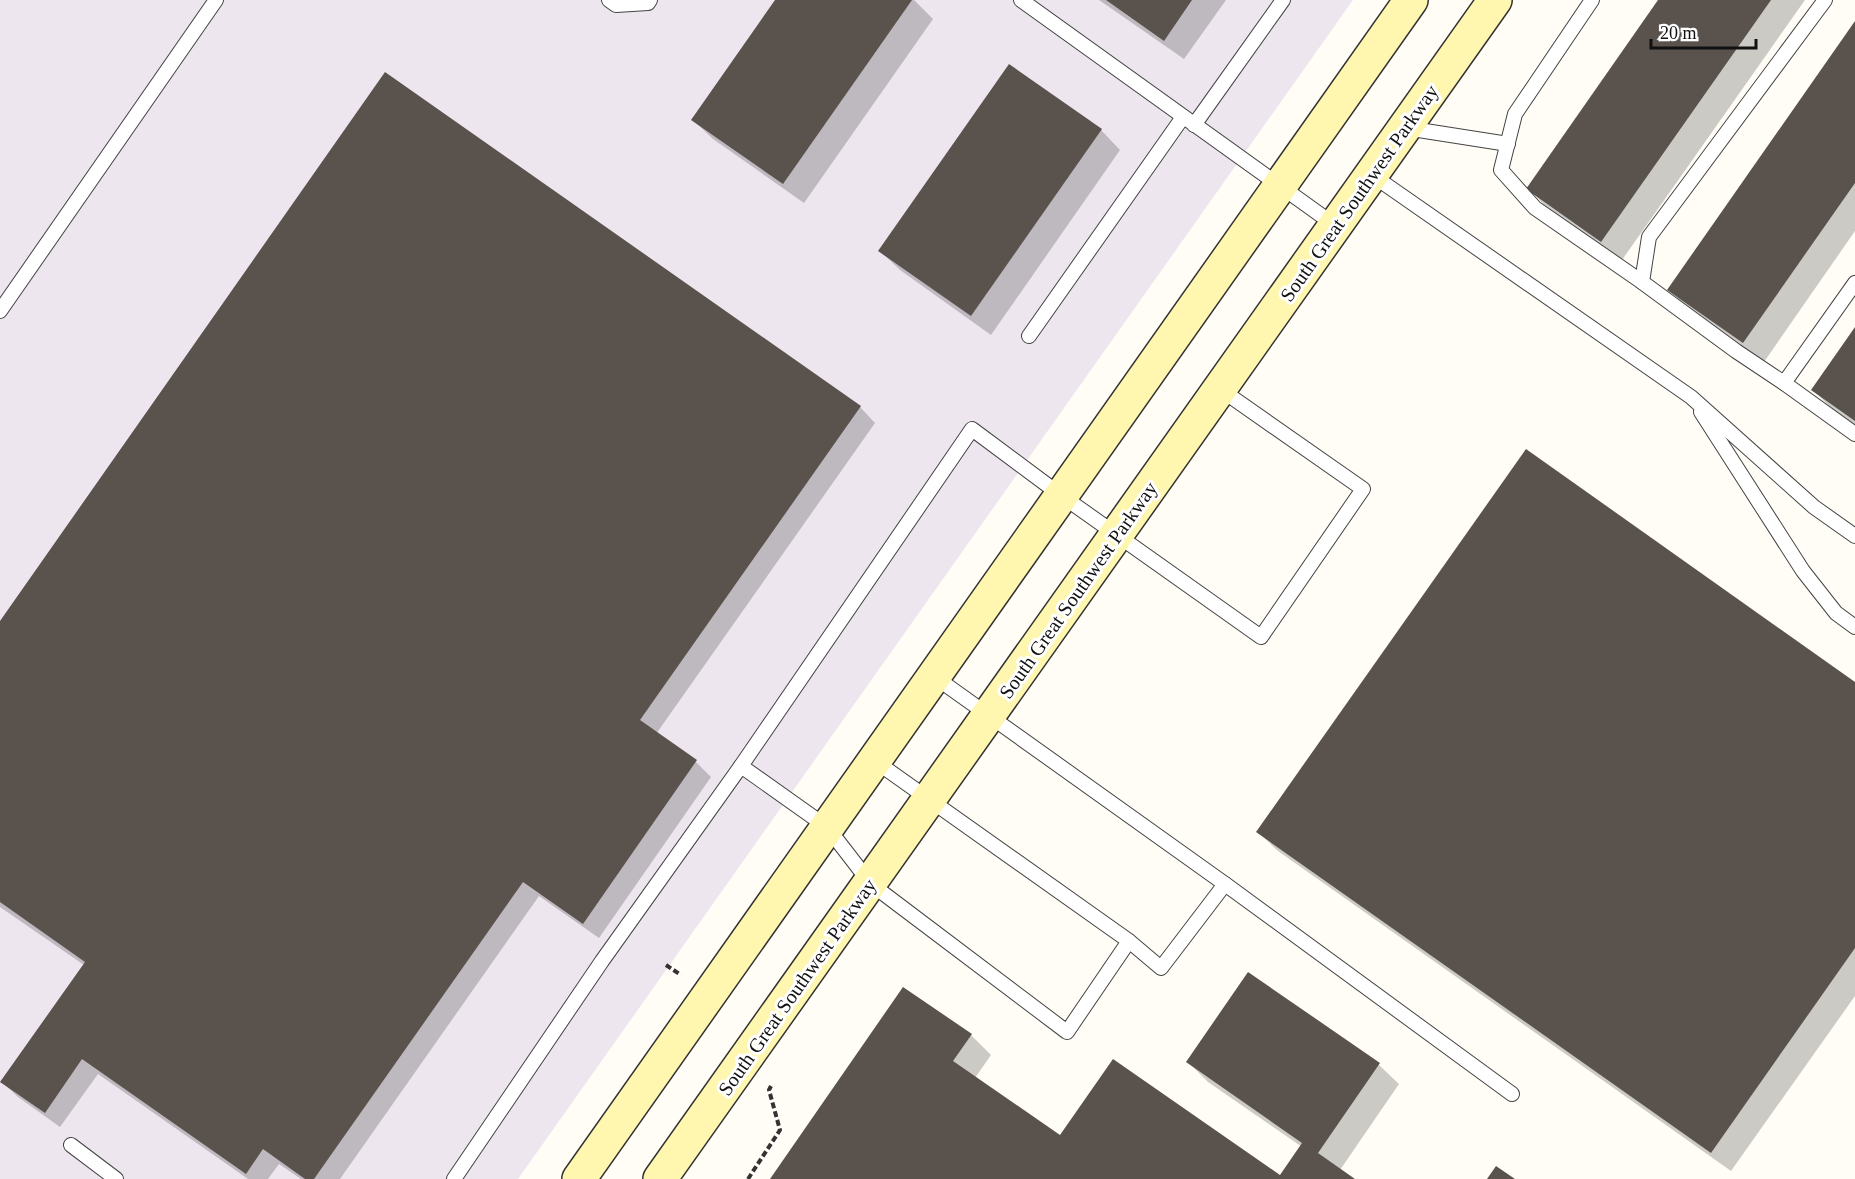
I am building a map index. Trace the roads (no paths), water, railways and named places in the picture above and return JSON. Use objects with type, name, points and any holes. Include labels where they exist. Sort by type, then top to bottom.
[{"type":"main road","points":[[579,1179],[1411,0]]},
{"type":"main road","name":"South Great Southwest Parkway","points":[[660,1179],[1495,0]]},
{"type":"lane","points":[[0,311],[216,0]]},
{"type":"lane","points":[[609,0],[616,5],[648,3],[650,0]]},
{"type":"lane","points":[[1021,0],[1336,226]]},
{"type":"lane","points":[[1029,336],[1189,121],[1283,0]]},
{"type":"lane","points":[[1592,0],[1515,114],[1501,171],[1535,208],[1855,435]]},
{"type":"lane","points":[[1642,282],[1649,237],[1825,0]]},
{"type":"lane","points":[[1405,128],[1508,144]]},
{"type":"lane","points":[[1372,175],[1691,397],[1814,507],[1855,536]]},
{"type":"lane","points":[[1784,383],[1855,283]]},
{"type":"lane","points":[[454,1179],[602,961],[741,766],[972,429],[1062,496],[1261,637],[1363,489],[1220,389]]},
{"type":"lane","points":[[1691,397],[1803,571],[1836,614],[1855,627]]},
{"type":"lane","points":[[935,676],[1512,1094]]},
{"type":"lane","points":[[875,761],[1129,941],[1161,968],[1225,884]]},
{"type":"lane","points":[[741,766],[827,827],[871,884],[1067,1032],[1129,941]]},
{"type":"lane","points":[[71,1145],[116,1179]]}]
